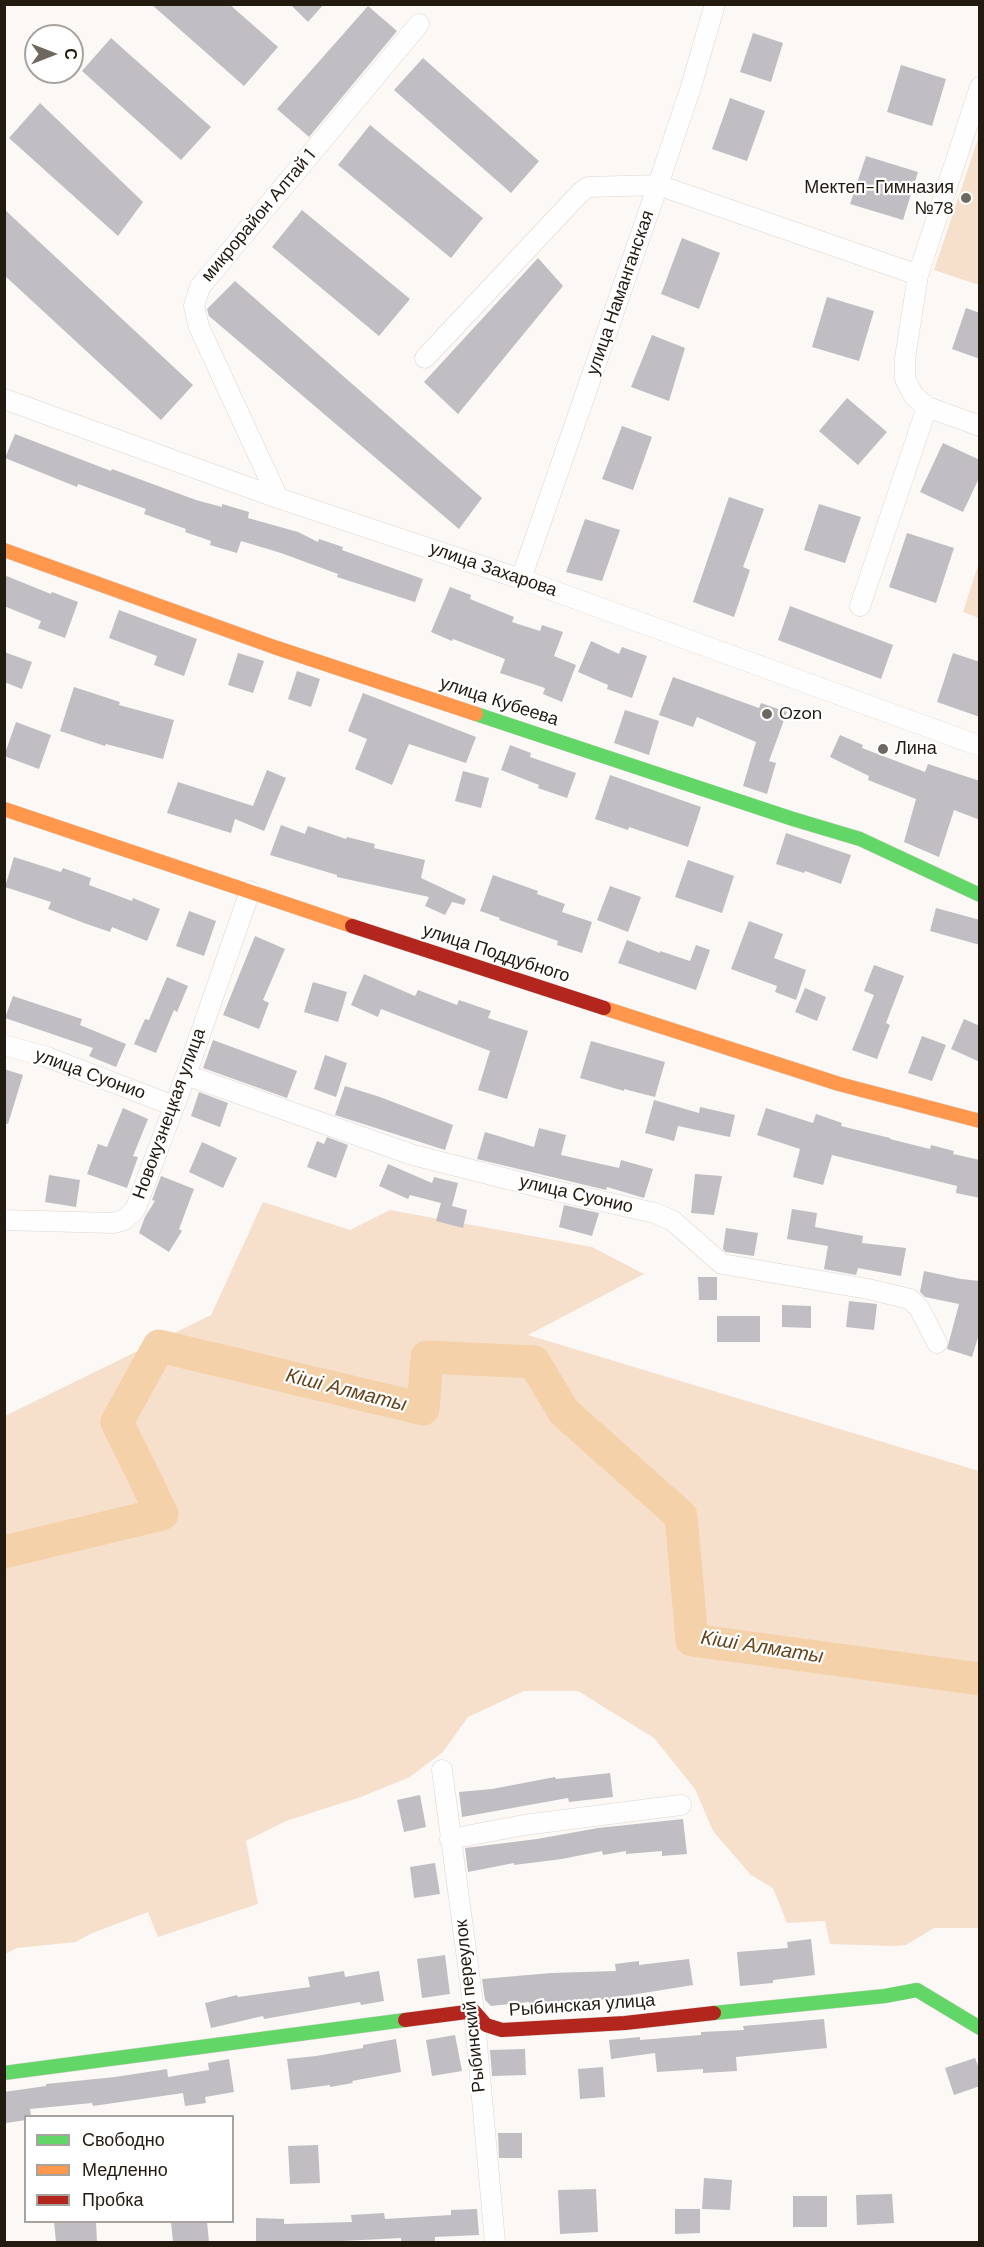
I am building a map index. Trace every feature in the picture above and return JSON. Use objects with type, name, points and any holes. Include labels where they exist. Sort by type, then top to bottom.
[{"type":"street","name":"улица Наманганская","points":[[521,579],[658,185],[691,87],[715,4]]},
{"type":"street","name":"микрорайон Алтай 1","points":[[278,498],[199,327],[194,306],[200,287],[418,24]]},
{"type":"street","points":[[980,87],[918,275],[905,358],[906,379],[915,396],[927,407],[980,426]]},
{"type":"street","points":[[425,357],[588,187],[658,185],[918,275]]},
{"type":"street","name":"улица Захарова","points":[[4,399],[278,498],[521,579],[980,746]]},
{"type":"street","points":[[860,606],[927,407]]},
{"type":"street","name":"улица Кубеева","points":[[4,550],[274,647],[793,819],[860,839],[980,895]]},
{"type":"street","name":"улица Поддубного","points":[[4,809],[839,1084],[980,1121]]},
{"type":"street","name":"Новокузнецкая улица","points":[[4,1220],[113,1223],[124,1220],[135,1210],[186,1075],[250,891]]},
{"type":"street","name":"улица Суонио","points":[[4,1045],[46,1057],[174,1106]]},
{"type":"street","name":"улица Суонио","points":[[186,1075],[413,1155],[547,1189],[655,1213],[673,1221],[722,1264],[868,1289],[910,1299],[919,1308],[937,1343]]},
{"type":"street","name":"Рыбинский переулок","points":[[442,1770],[474,2011],[495,2242]]},
{"type":"street","points":[[450,1839],[524,1825],[681,1805]]},
{"type":"street","name":"Рыбинская улица","points":[[474,2011],[486,2025],[502,2030],[625,2023],[799,2003],[885,1996],[917,1990],[980,2028]]},
{"type":"street","points":[[4,2073],[474,2011]]},
{"type":"shaded area","points":[[979,136],[980,284],[979,285],[934,270]]},
{"type":"shaded area","points":[[979,562],[979,618],[963,612]]},
{"type":"shaded area","points":[[263,1202],[350,1230],[390,1210],[592,1247],[644,1274],[528,1335],[979,1471],[979,1928],[934,1928],[906,1945],[892,1946],[830,1944],[825,1921],[787,1923],[773,1888],[751,1875],[713,1831],[695,1789],[654,1738],[578,1691],[524,1691],[468,1717],[443,1752],[410,1777],[361,1797],[286,1821],[246,1841],[258,1904],[158,1937],[148,1912],[90,1934],[76,1942],[17,1948],[5,1954],[5,1416],[211,1315]]},
{"type":"building","points":[[151,4],[229,4],[278,47],[244,86]]},
{"type":"building","points":[[290,4],[324,4],[308,22]]},
{"type":"building","points":[[368,6],[397,31],[309,137],[277,109]]},
{"type":"building","points":[[753,33],[783,43],[771,82],[740,72]]},
{"type":"building","points":[[111,38],[211,127],[181,160],[84,73],[84,69]]},
{"type":"building","points":[[423,58],[539,161],[511,193],[394,90]]},
{"type":"building","points":[[901,65],[946,79],[932,126],[887,112]]},
{"type":"building","points":[[730,98],[765,111],[747,161],[712,149]]},
{"type":"building","points":[[40,103],[143,202],[118,236],[9,138]]},
{"type":"building","points":[[370,125],[483,218],[451,258],[338,165]]},
{"type":"building","points":[[866,156],[918,172],[903,220],[850,204]]},
{"type":"building","points":[[4,209],[193,385],[161,420],[4,275]]},
{"type":"building","points":[[302,210],[410,299],[379,336],[272,247]]},
{"type":"building","points":[[682,238],[720,253],[699,309],[661,294]]},
{"type":"building","points":[[538,258],[563,286],[458,414],[424,382]]},
{"type":"building","points":[[235,281],[482,498],[459,529],[209,316],[207,309]]},
{"type":"building","points":[[827,297],[874,311],[859,361],[812,347]]},
{"type":"building","points":[[966,308],[980,313],[980,359],[952,349]]},
{"type":"building","points":[[652,335],[685,348],[669,401],[631,387]]},
{"type":"building","points":[[847,398],[887,432],[858,465],[819,431]]},
{"type":"building","points":[[622,426],[652,437],[633,490],[602,479]]},
{"type":"building","points":[[15,434],[111,471],[112,469],[196,500],[222,507],[222,504],[249,512],[248,518],[298,532],[318,542],[319,539],[343,547],[342,550],[423,579],[415,602],[337,577],[338,574],[241,541],[237,553],[210,545],[211,541],[185,532],[186,529],[144,514],[146,509],[78,484],[77,487],[5,458]]},
{"type":"building","points":[[943,443],[980,460],[980,476],[963,512],[920,492]]},
{"type":"building","points":[[729,497],[764,509],[743,567],[750,570],[734,617],[693,602]]},
{"type":"building","points":[[819,504],[861,517],[845,563],[804,550]]},
{"type":"building","points":[[585,519],[620,530],[602,581],[566,572]]},
{"type":"building","points":[[907,533],[954,548],[936,603],[889,587]]},
{"type":"building","points":[[4,575],[78,602],[65,638],[38,628],[41,621],[4,606]]},
{"type":"building","points":[[450,587],[471,595],[470,599],[514,617],[512,622],[540,631],[542,625],[563,632],[554,656],[576,665],[562,702],[543,694],[545,688],[500,673],[505,659],[431,632]]},
{"type":"building","points":[[790,606],[893,645],[881,679],[778,640]]},
{"type":"building","points":[[119,610],[197,639],[184,676],[154,665],[157,656],[109,638]]},
{"type":"building","points":[[591,641],[619,654],[622,647],[647,656],[632,698],[607,689],[608,685],[578,672]]},
{"type":"building","points":[[4,652],[32,662],[22,689],[4,682]]},
{"type":"building","points":[[238,653],[264,661],[253,693],[228,685]]},
{"type":"building","points":[[953,653],[980,662],[980,717],[937,702]]},
{"type":"building","points":[[297,671],[320,679],[311,707],[288,699]]},
{"type":"building","points":[[673,677],[759,708],[761,703],[787,712],[769,761],[776,763],[767,794],[743,786],[756,742],[697,717],[693,727],[659,715]]},
{"type":"building","points":[[74,687],[120,702],[119,705],[174,720],[163,759],[106,744],[105,746],[60,731]]},
{"type":"building","points":[[363,693],[476,737],[466,763],[409,744],[392,785],[355,769],[367,739],[348,731]]},
{"type":"building","points":[[625,710],[659,721],[649,755],[614,743]]},
{"type":"building","points":[[16,722],[51,735],[39,769],[4,756]]},
{"type":"building","points":[[840,735],[863,745],[862,748],[925,772],[928,764],[980,781],[980,820],[954,810],[939,857],[904,842],[916,799],[868,780],[869,776],[830,757]]},
{"type":"building","points":[[510,745],[531,753],[530,757],[576,773],[567,798],[538,788],[539,785],[501,770]]},
{"type":"building","points":[[267,770],[286,778],[264,831],[235,819],[231,833],[167,813],[178,782],[253,806]]},
{"type":"building","points":[[463,771],[489,778],[481,808],[455,801]]},
{"type":"building","points":[[610,775],[701,807],[688,847],[629,827],[628,830],[595,819]]},
{"type":"building","points":[[281,825],[305,834],[308,826],[346,839],[347,837],[375,844],[374,848],[425,860],[421,878],[466,899],[464,905],[452,902],[445,915],[425,906],[429,897],[337,877],[337,875],[270,855]]},
{"type":"building","points":[[786,833],[851,855],[841,884],[805,871],[804,873],[776,864]]},
{"type":"building","points":[[14,857],[61,872],[63,868],[91,878],[89,885],[160,909],[147,941],[112,927],[110,932],[84,923],[48,909],[51,902],[5,887]]},
{"type":"building","points":[[688,860],[734,876],[722,913],[675,897]]},
{"type":"building","points":[[493,875],[538,891],[537,894],[565,904],[562,912],[592,922],[582,953],[557,945],[558,941],[480,911]]},
{"type":"building","points":[[610,886],[641,897],[628,932],[597,920]]},
{"type":"building","points":[[936,908],[980,920],[980,945],[930,931]]},
{"type":"building","points":[[189,911],[216,921],[204,956],[176,946]]},
{"type":"building","points":[[749,921],[783,934],[774,958],[806,970],[796,1000],[775,992],[777,986],[731,969]]},
{"type":"building","points":[[255,936],[285,949],[263,1000],[269,1003],[259,1029],[223,1015]]},
{"type":"building","points":[[627,940],[660,953],[660,951],[690,961],[696,945],[710,950],[696,990],[618,963]]},
{"type":"building","points":[[874,965],[904,976],[886,1023],[890,1025],[877,1059],[852,1050],[874,995],[864,991]]},
{"type":"building","points":[[364,974],[415,996],[418,990],[457,1005],[459,1000],[491,1011],[488,1018],[528,1031],[507,1099],[478,1090],[490,1051],[381,1009],[378,1017],[351,1005]]},
{"type":"building","points":[[167,977],[188,986],[177,1012],[174,1010],[156,1053],[134,1044],[145,1019],[149,1020]]},
{"type":"building","points":[[313,982],[347,992],[338,1022],[304,1012]]},
{"type":"building","points":[[805,988],[826,997],[817,1021],[795,1012]]},
{"type":"building","points":[[13,996],[82,1019],[80,1025],[126,1044],[116,1067],[89,1056],[93,1048],[5,1018]]},
{"type":"building","points":[[964,1019],[980,1026],[980,1062],[951,1049]]},
{"type":"building","points":[[922,1036],[946,1045],[932,1081],[908,1073]]},
{"type":"building","points":[[213,1040],[297,1071],[287,1098],[203,1068]]},
{"type":"building","points":[[591,1041],[665,1062],[655,1097],[580,1078]]},
{"type":"building","points":[[325,1055],[347,1063],[336,1097],[314,1089]]},
{"type":"building","points":[[4,1069],[23,1075],[8,1124],[4,1123]]},
{"type":"building","points":[[345,1086],[453,1125],[445,1150],[335,1115]]},
{"type":"building","points":[[199,1092],[228,1103],[220,1127],[191,1116]]},
{"type":"building","points":[[654,1100],[699,1113],[700,1107],[735,1115],[730,1137],[678,1126],[674,1141],[645,1133]]},
{"type":"building","points":[[123,1108],[148,1119],[133,1156],[138,1157],[127,1188],[87,1174],[98,1144],[107,1147]]},
{"type":"building","points":[[766,1108],[813,1123],[816,1114],[842,1123],[841,1126],[930,1149],[931,1145],[954,1151],[953,1154],[980,1160],[980,1198],[956,1193],[957,1186],[832,1155],[823,1185],[793,1177],[800,1149],[757,1135]]},
{"type":"building","points":[[539,1128],[566,1135],[561,1155],[619,1168],[621,1160],[653,1169],[644,1198],[607,1187],[606,1190],[477,1159],[485,1132],[534,1147]]},
{"type":"building","points":[[327,1137],[348,1145],[336,1178],[307,1167],[317,1141],[324,1144]]},
{"type":"building","points":[[202,1142],[237,1158],[223,1188],[189,1172]]},
{"type":"building","points":[[388,1164],[432,1183],[434,1177],[458,1183],[452,1206],[467,1210],[463,1228],[436,1221],[441,1203],[410,1195],[408,1199],[379,1186]]},
{"type":"building","points":[[695,1174],[722,1176],[714,1215],[691,1213]]},
{"type":"building","points":[[49,1175],[80,1180],[76,1207],[45,1202]]},
{"type":"building","points":[[161,1176],[194,1189],[179,1229],[182,1231],[169,1252],[139,1233],[155,1201],[152,1200]]},
{"type":"building","points":[[564,1205],[599,1213],[592,1236],[559,1227]]},
{"type":"building","points":[[792,1209],[817,1213],[815,1227],[863,1236],[862,1243],[906,1248],[901,1276],[858,1268],[856,1275],[824,1269],[828,1246],[787,1239]]},
{"type":"building","points":[[726,1228],[758,1233],[754,1256],[726,1252],[723,1249]]},
{"type":"building","points":[[924,1271],[980,1281],[980,1331],[972,1357],[947,1349],[959,1304],[925,1297],[920,1292]]},
{"type":"building","points":[[698,1277],[717,1277],[717,1300],[699,1300]]},
{"type":"building","points":[[849,1301],[877,1304],[874,1330],[846,1327]]},
{"type":"building","points":[[782,1305],[811,1306],[811,1328],[782,1327]]},
{"type":"building","points":[[717,1316],[760,1316],[760,1342],[717,1342]]},
{"type":"building","points":[[610,1773],[613,1797],[569,1802],[568,1798],[462,1817],[459,1792],[492,1789],[555,1777],[556,1779]]},
{"type":"building","points":[[420,1795],[426,1827],[404,1832],[397,1800]]},
{"type":"building","points":[[683,1819],[687,1854],[662,1856],[662,1851],[626,1854],[626,1851],[603,1855],[602,1851],[468,1872],[465,1848],[537,1839],[598,1828]]},
{"type":"building","points":[[435,1863],[440,1894],[414,1898],[410,1867]]},
{"type":"building","points":[[811,1939],[815,1975],[773,1980],[773,1983],[740,1986],[737,1952],[788,1948],[787,1942]]},
{"type":"building","points":[[445,1955],[450,1994],[422,1998],[417,1959]]},
{"type":"building","points":[[689,1959],[693,1985],[600,2000],[529,2006],[529,2002],[491,2006],[485,2000],[482,1979],[551,1973],[616,1971],[615,1964],[639,1961],[639,1965]]},
{"type":"building","points":[[344,1971],[345,1977],[379,1971],[384,2001],[361,2005],[360,2002],[264,2019],[263,2016],[211,2028],[205,2003],[237,1995],[238,1997],[310,1987],[308,1977]]},
{"type":"building","points":[[824,2019],[827,2048],[736,2057],[737,2071],[703,2073],[703,2069],[657,2072],[655,2053],[611,2059],[609,2040],[701,2035],[701,2032],[744,2030],[743,2026]]},
{"type":"building","points":[[455,2035],[462,2071],[432,2076],[426,2040]]},
{"type":"building","points":[[396,2039],[401,2072],[330,2087],[330,2085],[291,2090],[287,2059],[363,2048],[363,2045]]},
{"type":"building","points":[[525,2049],[526,2075],[492,2076],[490,2050]]},
{"type":"building","points":[[975,2058],[980,2071],[980,2086],[954,2095],[945,2068]]},
{"type":"building","points":[[229,2059],[234,2092],[205,2097],[206,2103],[185,2106],[183,2093],[93,2106],[92,2103],[30,2109],[31,2115],[24,2115],[24,2120],[6,2123],[4,2092],[46,2086],[46,2084],[167,2069],[168,2077],[209,2070],[208,2063]]},
{"type":"building","points":[[603,2067],[605,2097],[580,2099],[578,2069]]},
{"type":"building","points":[[498,2133],[522,2133],[522,2158],[499,2158]]},
{"type":"building","points":[[318,2145],[320,2183],[290,2184],[288,2146]]},
{"type":"building","points":[[704,2178],[732,2180],[730,2210],[702,2209]]},
{"type":"building","points":[[596,2189],[598,2232],[560,2234],[558,2190]]},
{"type":"building","points":[[892,2194],[894,2223],[857,2225],[856,2195]]},
{"type":"building","points":[[793,2196],[827,2196],[827,2227],[793,2227]]},
{"type":"building","points":[[477,2209],[479,2235],[435,2237],[435,2241],[407,2242],[401,2242],[401,2238],[325,2242],[256,2242],[256,2218],[284,2219],[284,2224],[352,2222],[351,2215],[384,2213],[385,2219],[451,2215],[451,2210]]},
{"type":"building","points":[[675,2209],[700,2209],[700,2233],[675,2234]]},
{"type":"building","points":[[54,2223],[96,2223],[97,2242],[56,2242]]},
{"type":"building","points":[[171,2223],[207,2223],[209,2242],[173,2242]]},
{"type":"waterway","name":"Кіші Алматы","points":[[4,1552],[162,1514],[117,1422],[159,1346],[423,1409],[427,1357],[534,1362],[564,1412],[681,1516],[692,1640],[980,1679]]},
{"type":"traffic: fast","points":[[476,714],[860,839],[980,895]]},
{"type":"traffic: fast","points":[[714,2013],[885,1996],[917,1990],[980,2028]]},
{"type":"traffic: fast","points":[[4,2073],[405,2020]]},
{"type":"traffic: slow","points":[[4,550],[274,647],[476,714]]},
{"type":"traffic: slow","points":[[4,809],[352,926]]},
{"type":"traffic: slow","points":[[604,1008],[839,1084],[980,1121]]},
{"type":"traffic: jam","points":[[352,926],[604,1008]]},
{"type":"traffic: jam","points":[[405,2020],[474,2011],[486,2025],[502,2030],[625,2023],[714,2013]]},
{"type":"place","name":"Мектеп-Гимназия №78","points":[[966,198]]},
{"type":"place","name":"Ozon","points":[[767,714]]},
{"type":"place","name":"Лина","points":[[883,749]]}]
